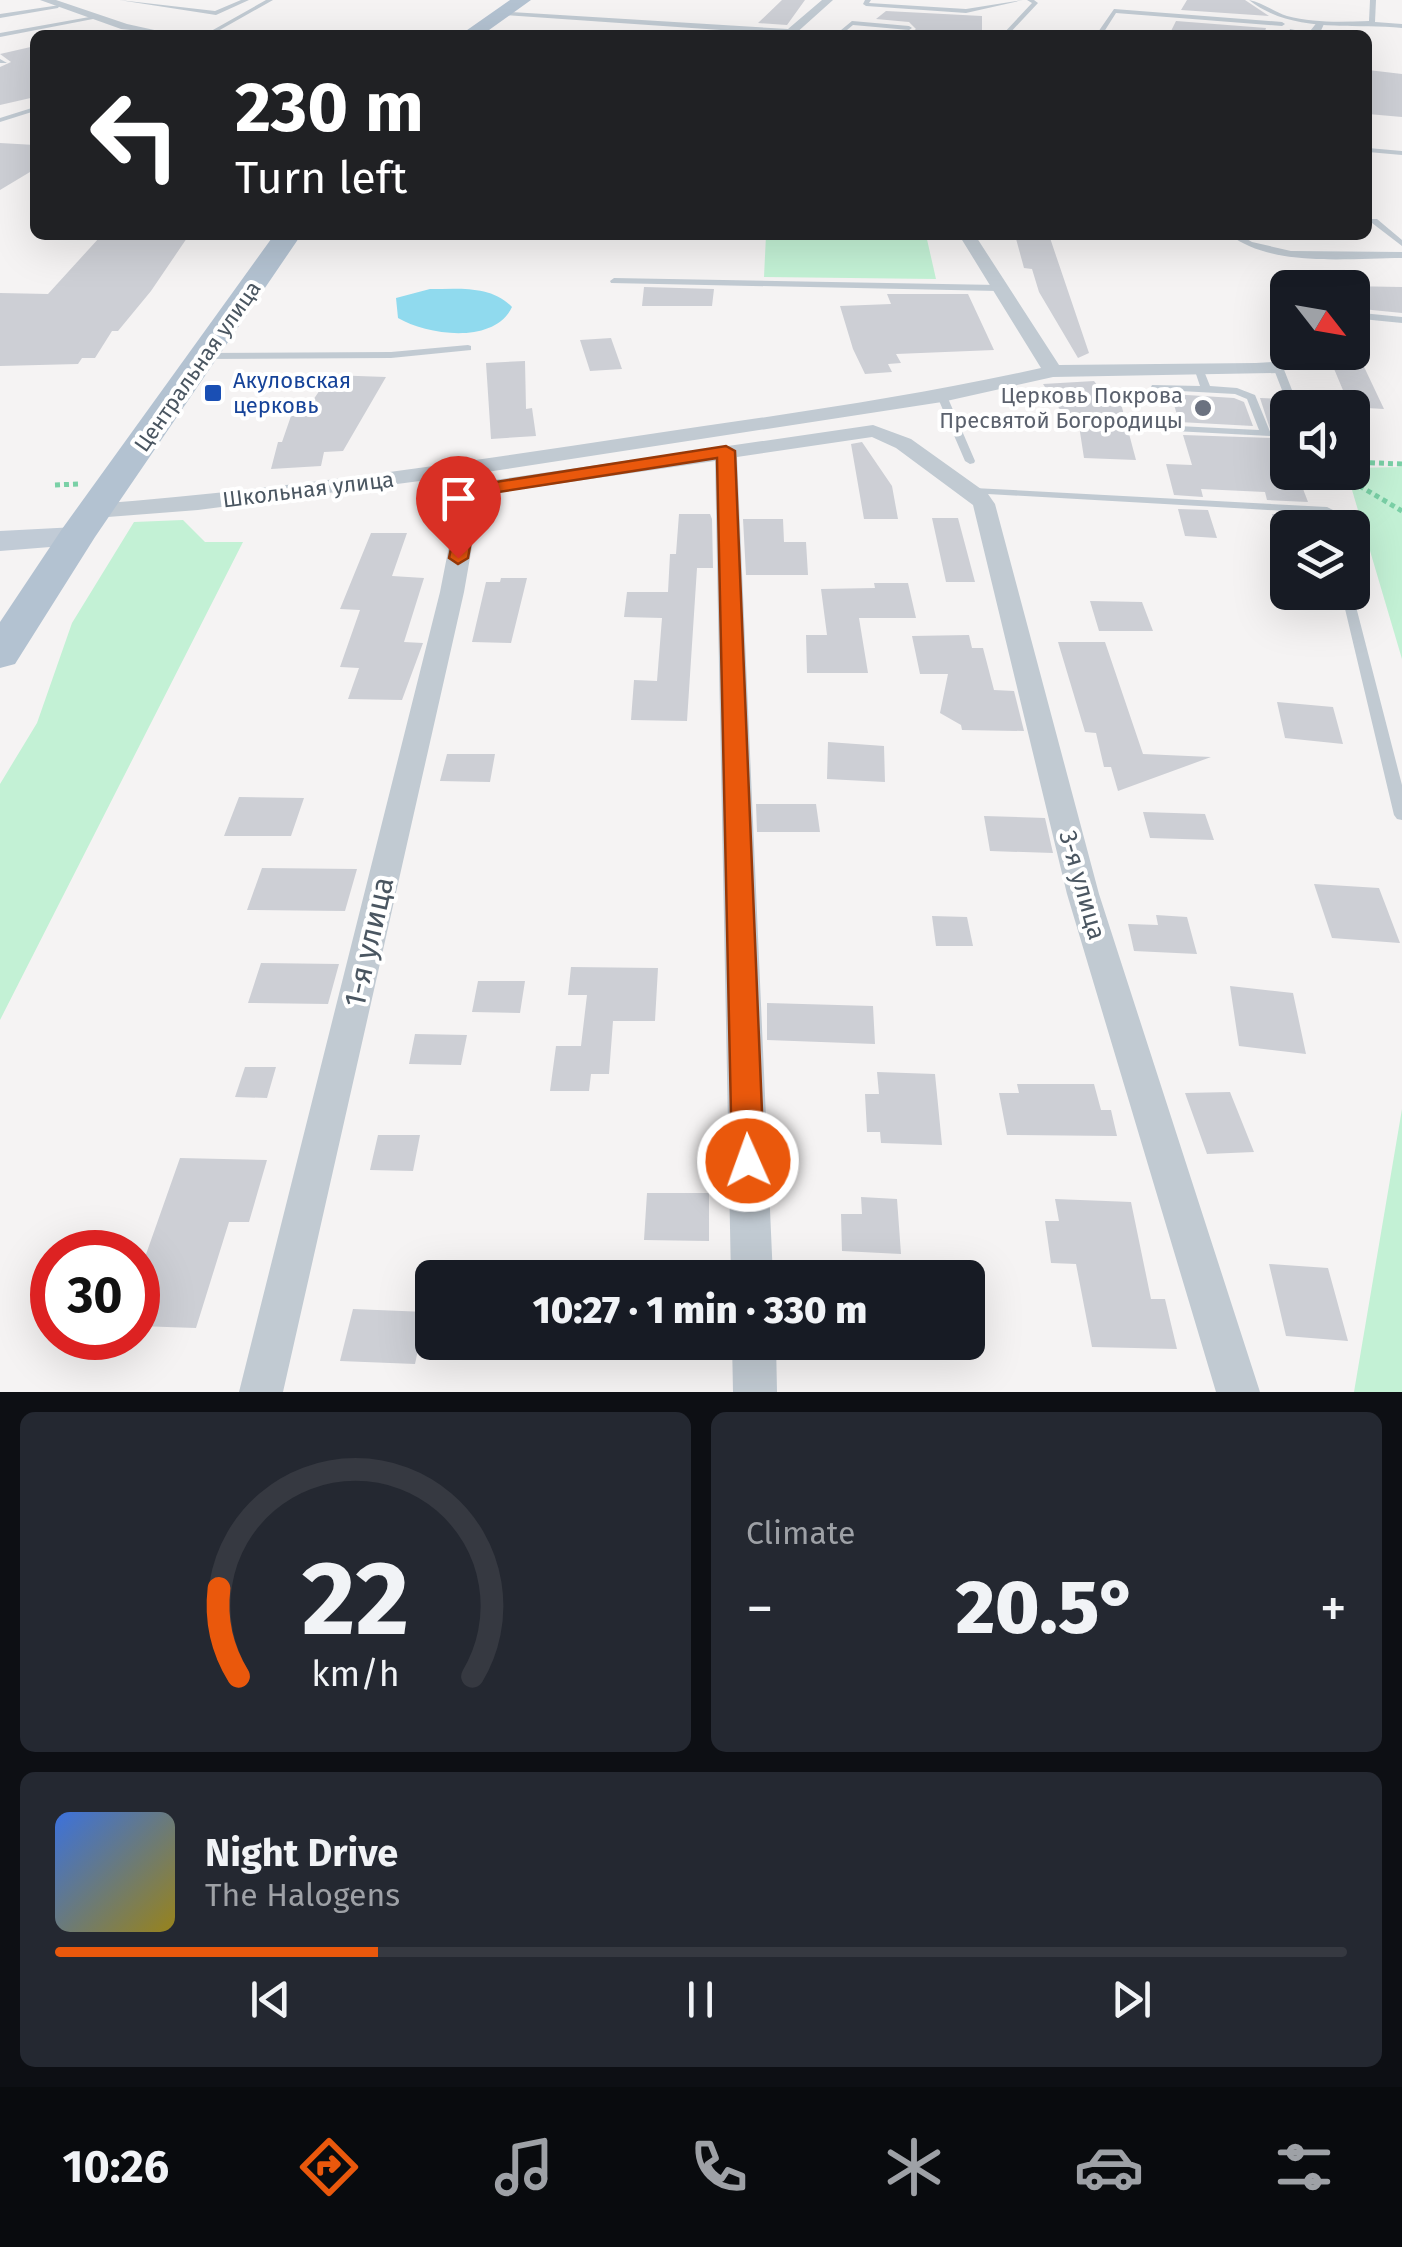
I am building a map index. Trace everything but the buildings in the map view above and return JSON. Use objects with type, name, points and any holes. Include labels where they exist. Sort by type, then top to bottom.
[{"type":"main road","points":[[477,30],[534,0]]},
{"type":"main road","points":[[488,30],[516,8]]},
{"type":"main road","name":"Центральная улица","points":[[80,521],[115,444],[261,240]]},
{"type":"main road","name":"Центральная улица","points":[[80,521],[204,356],[285,240]]},
{"type":"main road","points":[[0,599],[80,521]]},
{"type":"main road","points":[[0,655],[80,521]]},
{"type":"street","points":[[46,0],[150,30]]},
{"type":"street","points":[[795,30],[828,0]]},
{"type":"street","points":[[516,8],[755,30]]},
{"type":"street","points":[[970,240],[1053,371]]},
{"type":"street","name":"Школьная улица","points":[[80,521],[198,503],[469,479],[942,396],[1053,371],[1202,379],[1270,368]]},
{"type":"street","points":[[469,479],[873,431],[892,435],[910,446],[949,480],[972,476]]},
{"type":"street","points":[[726,451],[751,1260]]},
{"type":"street","name":"3-я улица","points":[[972,476],[984,504],[1083,894],[1238,1392]]},
{"type":"street","name":"1-я улица","points":[[262,1392],[452,592],[469,479]]},
{"type":"street","points":[[0,541],[80,521]]},
{"type":"street","points":[[754,1360],[755,1392]]},
{"type":"lane","points":[[122,0],[216,13],[246,0]]},
{"type":"lane","points":[[217,30],[270,0]]},
{"type":"lane","points":[[868,0],[866,4],[966,11],[1020,0]]},
{"type":"lane","points":[[1010,30],[1035,3],[1030,0]]},
{"type":"lane","points":[[1252,0],[1263,10],[1315,30],[1372,23],[1402,26]]},
{"type":"lane","points":[[1372,23],[1373,0]]},
{"type":"lane","points":[[0,16],[58,6]]},
{"type":"lane","points":[[1103,30],[1114,11],[1282,24]]},
{"type":"lane","points":[[0,35],[94,17]]},
{"type":"lane","points":[[844,30],[852,23],[909,28]]},
{"type":"lane","points":[[0,120],[30,111]]},
{"type":"lane","points":[[1372,150],[1402,154]]},
{"type":"lane","points":[[1372,221],[1402,244]]},
{"type":"lane","points":[[1240,240],[1275,252],[1402,255]]},
{"type":"lane","points":[[614,281],[998,288]]},
{"type":"lane","points":[[1370,317],[1402,320]]},
{"type":"lane","points":[[204,356],[391,354],[468,348]]},
{"type":"lane","points":[[1159,397],[1156,387],[1202,379],[1237,391],[1251,396],[1266,434],[1178,430]]},
{"type":"lane","points":[[942,396],[972,476],[1327,510]]},
{"type":"lane","points":[[1351,610],[1402,815]]},
{"type":"path","points":[[1370,463],[1402,464]]},
{"type":"path","points":[[1366,490],[1402,511]]},
{"type":"green space","points":[[766,240],[927,240],[936,279],[764,277]]},
{"type":"green space","points":[[1402,467],[1402,659],[1370,551],[1370,510],[1358,510],[1352,490],[1370,490],[1370,468]]},
{"type":"green space","points":[[183,520],[205,542],[243,542],[0,1020],[0,784],[37,723],[72,623],[134,522]]},
{"type":"green space","points":[[1402,1109],[1402,1392],[1354,1392]]},
{"type":"water","points":[[430,289],[484,292],[512,307],[503,319],[476,332],[442,332],[398,318],[396,298]]},
{"type":"place","name":"Акуловская церковь","points":[[213,393]]},
{"type":"place","name":"Церковь Покрова Пресвятой Богородицы","points":[[1203,408]]},
{"type":"route","points":[[458,558],[471,490],[726,451],[748,1161]]}]
